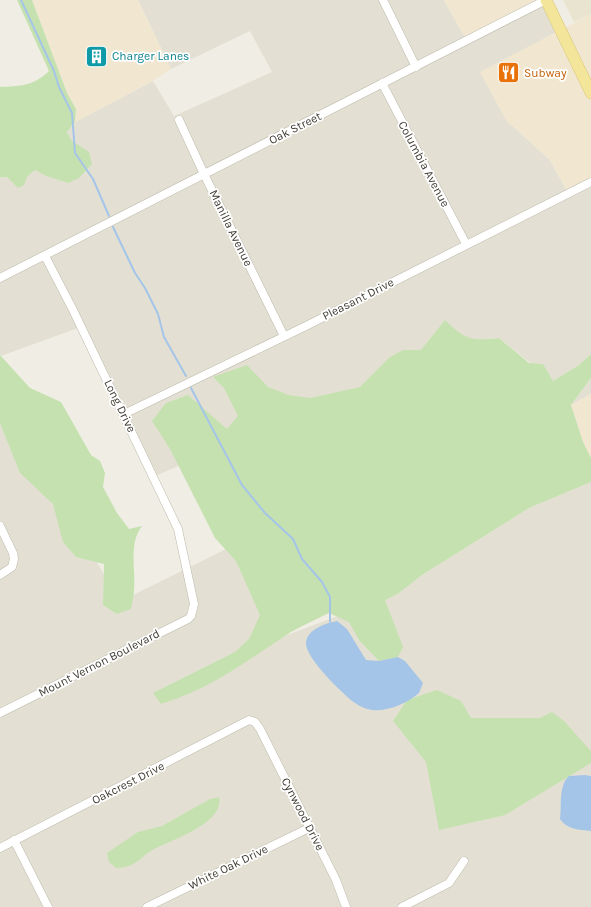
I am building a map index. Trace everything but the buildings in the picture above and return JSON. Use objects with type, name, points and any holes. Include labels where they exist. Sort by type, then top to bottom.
[{"type":"main road","points":[[546,0],[591,93]]},
{"type":"street","points":[[383,0],[416,67]]},
{"type":"street","name":"Oak Street","points":[[45,256],[546,0]]},
{"type":"street","name":"Columbia Avenue","points":[[382,83],[466,244]]},
{"type":"street","name":"Manilla Avenue","points":[[179,120],[284,336]]},
{"type":"street","name":"Pleasant Drive","points":[[124,414],[284,336],[591,182]]},
{"type":"street","points":[[0,278],[45,256]]},
{"type":"street","name":"Long Drive","points":[[45,256],[124,414],[178,529],[194,604],[193,610]]},
{"type":"street","points":[[0,526],[13,553],[14,559],[12,567],[0,575]]},
{"type":"street","name":"Mount Vernon Boulevard","points":[[0,713],[188,619],[193,610]]},
{"type":"street","name":"Oakcrest Drive","points":[[0,848],[249,720],[255,722]]},
{"type":"street","name":"Cynwood Drive","points":[[255,722],[339,885],[346,907]]},
{"type":"street","name":"White Oak Drive","points":[[147,907],[309,828]]},
{"type":"street","points":[[14,840],[48,907]]},
{"type":"street","points":[[402,907],[449,883],[464,861]]},
{"type":"shaded area","points":[[32,0],[138,0],[171,69],[153,81],[75,122],[76,109],[67,93]]},
{"type":"shaded area","points":[[138,0],[444,0],[467,41],[546,0],[560,29],[506,120],[550,160],[568,193],[591,182],[591,354],[579,365],[553,381],[499,338],[477,340],[462,336],[360,387],[153,477],[81,327],[1,356],[0,355],[0,177],[7,177],[23,185],[27,177],[35,170],[44,175],[72,141],[67,132],[75,122],[153,81],[174,116],[272,72],[250,31],[171,69]]},
{"type":"shaded area","points":[[444,0],[546,0],[467,41]]},
{"type":"shaded area","points":[[563,0],[591,0],[591,14],[574,22]]},
{"type":"shaded area","points":[[591,14],[591,182],[568,193],[550,160],[506,120],[480,72]]},
{"type":"shaded area","points":[[591,378],[591,394],[571,405],[586,385]]},
{"type":"shaded area","points":[[0,386],[119,602],[236,544],[279,638],[399,593],[422,575],[529,508],[591,482],[591,907],[0,907]]},
{"type":"shaded area","points":[[591,394],[591,458],[583,442],[571,405]]},
{"type":"green space","points":[[17,0],[32,0],[67,93],[76,109],[75,122],[67,132],[72,141],[89,152],[92,164],[79,178],[68,183],[44,175],[35,170],[27,177],[24,185],[18,188],[7,177],[0,177],[0,87],[26,84],[38,80],[49,71]]},
{"type":"green space","points":[[445,320],[458,332],[469,338],[499,338],[529,363],[543,364],[553,381],[579,365],[591,354],[591,378],[571,405],[583,442],[591,458],[591,482],[529,508],[422,575],[399,593],[385,600],[403,647],[398,657],[379,661],[359,640],[349,622],[329,613],[291,632],[213,682],[179,698],[161,704],[153,693],[235,652],[249,639],[260,615],[236,561],[215,538],[170,449],[152,421],[166,403],[188,395],[227,429],[238,416],[224,388],[213,377],[247,365],[268,387],[289,395],[310,398],[360,387],[390,357],[403,350],[421,350]]},
{"type":"green space","points":[[0,355],[30,388],[61,402],[91,455],[100,461],[105,473],[103,487],[117,513],[129,529],[142,526],[135,541],[134,592],[131,609],[117,614],[103,605],[104,564],[76,557],[63,542],[53,504],[20,473],[0,423]]},
{"type":"green space","points":[[437,690],[461,701],[471,718],[540,718],[552,712],[564,721],[591,751],[591,763],[505,815],[439,830],[426,762],[393,721],[407,700]]},
{"type":"green space","points":[[219,797],[219,806],[214,815],[196,829],[150,851],[134,864],[129,866],[116,868],[109,862],[107,853],[138,832],[162,826],[210,799]]},
{"type":"water","points":[[337,621],[347,629],[366,660],[379,661],[398,657],[405,661],[423,683],[419,693],[397,706],[384,710],[372,710],[363,707],[349,698],[317,666],[307,649],[307,637],[314,630],[328,623]]},
{"type":"water","points":[[569,776],[591,776],[591,831],[570,827],[560,819],[563,785]]},
{"type":"waterway","points":[[21,0],[72,113],[75,153],[93,179],[109,216]]},
{"type":"waterway","points":[[113,227],[135,273],[145,288],[158,314],[164,337],[186,376]]},
{"type":"waterway","points":[[191,388],[242,485],[265,513],[293,539],[302,559],[322,582],[330,597],[330,622]]},
{"type":"place","name":"Charger Lanes","points":[[96,56]]},
{"type":"place","name":"Subway","points":[[509,73]]}]
